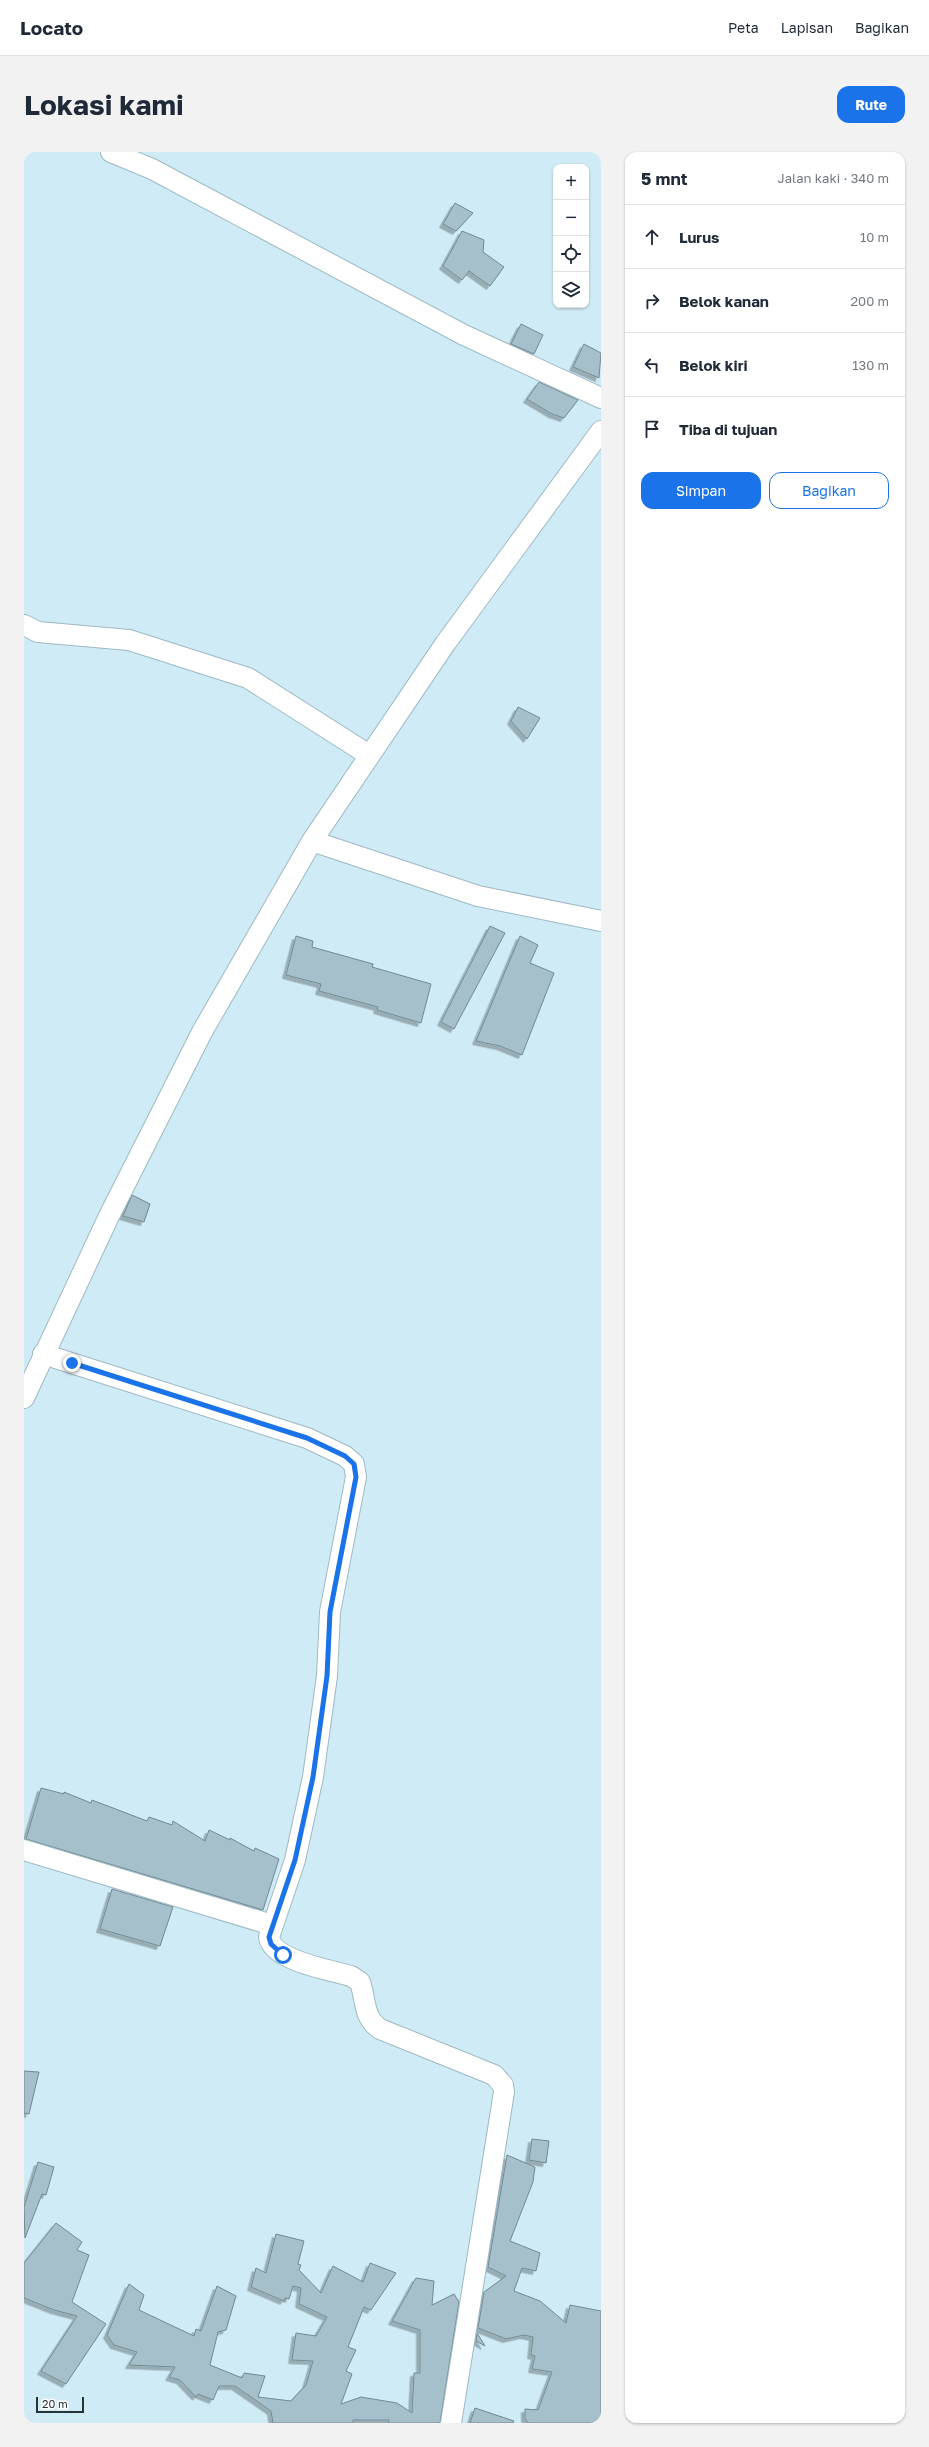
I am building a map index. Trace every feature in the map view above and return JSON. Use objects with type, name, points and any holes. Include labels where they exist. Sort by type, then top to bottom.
[{"type":"street","points":[[111,152],[152,169],[464,335],[601,398]]},
{"type":"street","points":[[24,1398],[108,1216],[202,1032],[312,841],[445,644],[601,431]]},
{"type":"street","points":[[24,625],[38,632],[129,640],[248,678],[369,755]]},
{"type":"street","points":[[312,841],[478,896],[601,921]]},
{"type":"street","points":[[43,1354],[307,1438],[345,1456],[354,1464],[356,1477],[330,1612],[327,1676],[313,1777],[295,1860],[272,1925],[270,1941],[283,1955],[351,1976],[360,1982],[367,2014],[372,2024],[389,2033],[494,2075],[504,2085],[478,2266],[451,2423]]},
{"type":"street","points":[[24,1850],[272,1925]]},
{"type":"building","points":[[455,203],[473,213],[456,231],[443,224]]},
{"type":"building","points":[[462,231],[484,240],[483,252],[504,267],[490,286],[469,271],[462,280],[443,266]]},
{"type":"building","points":[[521,324],[543,335],[534,354],[511,344]]},
{"type":"building","points":[[584,344],[601,353],[599,378],[573,367]]},
{"type":"building","points":[[539,382],[578,400],[564,418],[552,414],[527,399]]},
{"type":"building","points":[[518,707],[540,718],[527,739],[511,721]]},
{"type":"building","points":[[490,926],[505,933],[454,1029],[441,1022]]},
{"type":"building","points":[[296,936],[313,941],[312,947],[373,964],[372,967],[431,984],[421,1023],[377,1010],[378,1007],[319,991],[321,984],[286,975]]},
{"type":"building","points":[[520,936],[538,945],[530,963],[554,973],[522,1055],[500,1046],[476,1041]]},
{"type":"building","points":[[132,1195],[150,1204],[144,1222],[123,1216]]},
{"type":"building","points":[[41,1788],[64,1794],[64,1792],[91,1803],[92,1800],[147,1821],[149,1817],[172,1825],[173,1821],[205,1841],[209,1830],[230,1840],[230,1838],[254,1851],[255,1848],[279,1859],[263,1910],[26,1839]]},
{"type":"building","points":[[112,1889],[173,1907],[160,1946],[100,1929]]},
{"type":"building","points":[[24,2071],[39,2072],[29,2114],[24,2113]]},
{"type":"building","points":[[532,2139],[549,2141],[546,2163],[529,2160]]},
{"type":"building","points":[[507,2155],[535,2167],[533,2182],[510,2241],[540,2253],[536,2271],[522,2268],[514,2291],[540,2301],[566,2323],[570,2305],[601,2311],[601,2423],[528,2423],[525,2418],[525,2409],[538,2410],[552,2372],[532,2369],[535,2356],[531,2355],[533,2337],[524,2335],[506,2339],[478,2328],[484,2292],[506,2276],[488,2267]]},
{"type":"building","points":[[38,2162],[54,2167],[46,2195],[42,2194],[25,2238],[24,2207]]},
{"type":"building","points":[[56,2223],[82,2242],[77,2250],[89,2255],[72,2302],[106,2324],[66,2384],[41,2371],[77,2316],[54,2310],[24,2298],[24,2263]]},
{"type":"building","points":[[276,2234],[304,2241],[298,2264],[301,2265],[299,2270],[321,2293],[333,2266],[363,2282],[370,2263],[396,2273],[371,2310],[364,2307],[348,2347],[356,2350],[346,2371],[352,2374],[341,2404],[361,2397],[397,2403],[412,2413],[414,2373],[420,2373],[420,2330],[392,2321],[416,2278],[434,2281],[432,2305],[454,2294],[459,2302],[440,2423],[388,2423],[389,2420],[353,2420],[353,2423],[273,2423],[271,2411],[235,2386],[219,2386],[213,2400],[198,2394],[196,2397],[180,2380],[169,2377],[175,2367],[129,2365],[137,2352],[114,2345],[107,2335],[129,2284],[144,2295],[139,2310],[194,2336],[196,2329],[201,2331],[217,2286],[236,2296],[226,2330],[218,2332],[210,2365],[242,2378],[244,2373],[265,2376],[258,2397],[291,2401],[306,2385],[313,2361],[292,2360],[296,2333],[316,2336],[327,2317],[299,2304],[301,2288],[293,2286],[289,2299],[285,2298],[284,2301],[251,2287],[256,2268],[266,2273]]},
{"type":"building","points":[[477,2333],[485,2346],[476,2341]]},
{"type":"building","points":[[475,2408],[514,2421],[513,2423],[470,2423]]},
{"type":"route","points":[[72,1363],[307,1438],[345,1456],[354,1464],[356,1477],[330,1612],[330,1650],[313,1777],[295,1860],[269,1937],[271,1944],[283,1955]]}]
